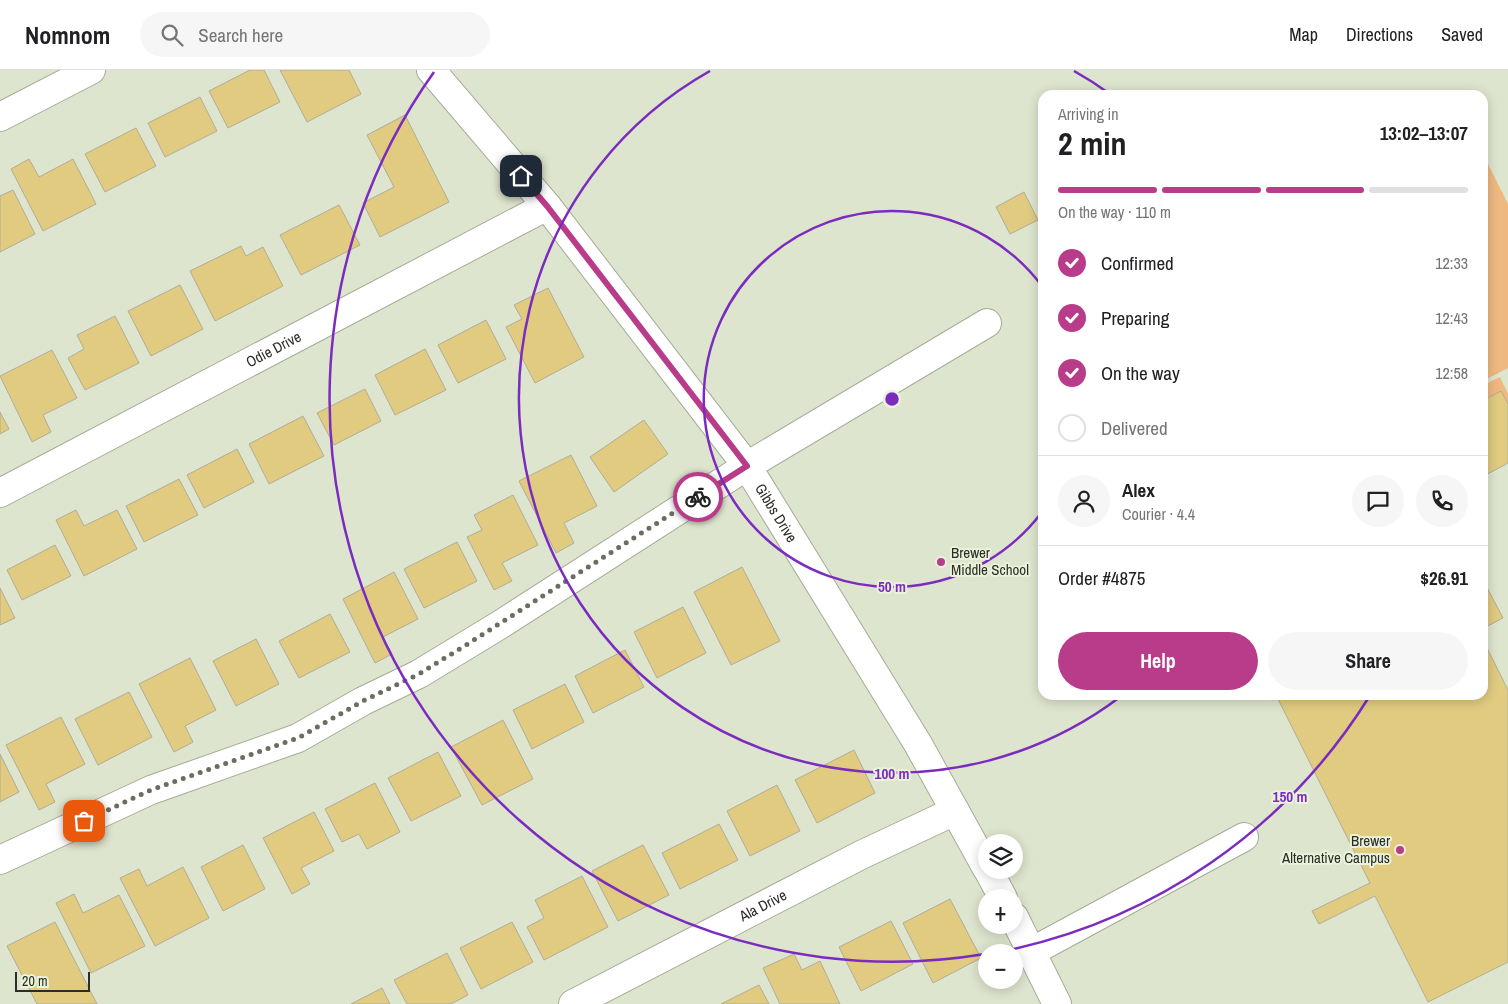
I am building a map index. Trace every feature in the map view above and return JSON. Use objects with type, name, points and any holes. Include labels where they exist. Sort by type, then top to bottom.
[{"type":"street","points":[[0,117],[91,70]]},
{"type":"street","name":"Gibbs Drive","points":[[431,70],[547,206],[747,466],[918,744],[978,852]]},
{"type":"street","name":"Odie Drive","points":[[0,493],[547,206]]},
{"type":"street","points":[[0,860],[151,790],[298,738],[363,701],[419,674],[498,626],[747,466],[987,323]]},
{"type":"street","name":"Ala Drive","points":[[572,1004],[861,855],[955,810]]},
{"type":"street","points":[[1031,952],[1244,837]]},
{"type":"street","points":[[1022,934],[1058,1004]]},
{"type":"shaded area","points":[[1488,164],[1508,204],[1508,368],[1488,378]]},
{"type":"shaded area","points":[[1500,377],[1508,394],[1508,451],[1488,461],[1488,383]]},
{"type":"building","points":[[250,70],[264,70],[280,102],[228,128],[209,91]]},
{"type":"building","points":[[280,70],[349,70],[361,94],[307,122]]},
{"type":"building","points":[[200,97],[217,131],[165,157],[148,123]]},
{"type":"building","points":[[405,115],[449,202],[380,237],[363,203],[394,187],[367,135]]},
{"type":"building","points":[[136,128],[156,166],[105,192],[85,154]]},
{"type":"building","points":[[29,159],[39,177],[73,159],[96,204],[43,231],[11,169]]},
{"type":"building","points":[[13,190],[35,234],[0,252],[0,196]]},
{"type":"building","points":[[1024,192],[1038,220],[1010,234],[996,207]]},
{"type":"building","points":[[339,205],[360,245],[301,275],[280,235]]},
{"type":"building","points":[[241,246],[246,256],[263,247],[283,286],[215,321],[190,271]]},
{"type":"building","points":[[180,285],[203,329],[151,356],[128,311]]},
{"type":"building","points":[[548,288],[584,357],[535,383],[506,327],[522,319],[514,305]]},
{"type":"building","points":[[115,316],[139,363],[85,390],[68,358],[84,349],[77,335]]},
{"type":"building","points":[[486,320],[506,359],[458,383],[438,345]]},
{"type":"building","points":[[425,349],[446,390],[395,415],[375,375]]},
{"type":"building","points":[[52,350],[77,398],[43,415],[51,432],[32,442],[0,376]]},
{"type":"building","points":[[365,389],[381,421],[334,445],[317,413]]},
{"type":"building","points":[[1501,391],[1508,404],[1508,463],[1488,474],[1488,398]]},
{"type":"building","points":[[0,412],[9,429],[0,434]]},
{"type":"building","points":[[303,416],[324,456],[269,484],[249,444]]},
{"type":"building","points":[[644,420],[668,454],[614,492],[590,457]]},
{"type":"building","points":[[237,449],[254,482],[204,508],[187,475]]},
{"type":"building","points":[[571,455],[597,506],[564,523],[574,543],[556,553],[519,481]]},
{"type":"building","points":[[179,479],[198,515],[144,542],[126,506]]},
{"type":"building","points":[[513,495],[538,545],[502,563],[512,581],[494,590],[467,537],[482,530],[474,515]]},
{"type":"building","points":[[76,510],[84,526],[117,510],[137,549],[84,576],[56,520]]},
{"type":"building","points":[[457,542],[477,581],[424,608],[404,569]]},
{"type":"building","points":[[55,545],[71,576],[22,600],[7,570]]},
{"type":"building","points":[[742,567],[780,641],[731,665],[694,592]]},
{"type":"building","points":[[394,572],[418,619],[383,637],[392,654],[375,663],[343,599]]},
{"type":"building","points":[[0,588],[15,618],[0,625]]},
{"type":"building","points":[[1488,589],[1503,618],[1488,626]]},
{"type":"building","points":[[683,607],[706,653],[657,678],[634,632]]},
{"type":"building","points":[[330,614],[350,652],[299,678],[279,641]]},
{"type":"building","points":[[256,639],[279,684],[236,706],[213,661]]},
{"type":"building","points":[[625,650],[644,687],[593,713],[575,676]]},
{"type":"building","name":"Brewer Alternative Campus","points":[[1488,650],[1508,690],[1508,962],[1428,1002],[1375,896],[1319,924],[1312,911],[1370,883],[1278,700],[1488,700]]},
{"type":"building","points":[[190,658],[216,710],[185,726],[193,742],[174,752],[139,684]]},
{"type":"building","points":[[565,684],[584,722],[532,749],[513,710]]},
{"type":"building","points":[[129,692],[152,737],[98,765],[75,719]]},
{"type":"building","points":[[61,717],[85,764],[46,784],[55,802],[39,810],[6,745]]},
{"type":"building","points":[[503,720],[533,779],[482,805],[451,747]]},
{"type":"building","points":[[854,750],[875,793],[817,823],[795,780]]},
{"type":"building","points":[[438,752],[461,796],[411,821],[388,778]]},
{"type":"building","points":[[0,754],[19,792],[0,802]]},
{"type":"building","points":[[375,783],[400,832],[367,849],[359,834],[342,842],[325,809]]},
{"type":"building","points":[[777,785],[800,831],[750,856],[727,811]]},
{"type":"building","points":[[314,812],[334,851],[301,868],[310,884],[292,894],[263,838]]},
{"type":"building","points":[[719,824],[738,860],[680,889],[662,853]]},
{"type":"building","points":[[243,845],[265,889],[223,911],[201,867]]},
{"type":"building","points":[[643,845],[669,895],[618,921],[592,871]]},
{"type":"building","points":[[183,867],[209,918],[155,946],[120,878],[139,869],[147,886]]},
{"type":"building","points":[[582,876],[608,927],[544,960],[527,927],[544,918],[535,900]]},
{"type":"building","points":[[74,894],[83,913],[119,895],[145,946],[91,973],[56,903]]},
{"type":"building","points":[[950,899],[978,952],[978,960],[933,983],[903,923]]},
{"type":"building","points":[[891,921],[913,964],[861,991],[839,947]]},
{"type":"building","points":[[55,922],[97,1004],[37,1004],[7,946]]},
{"type":"building","points":[[512,922],[533,962],[481,989],[460,948]]},
{"type":"building","points":[[447,953],[468,995],[451,1004],[407,1004],[394,980]]},
{"type":"building","points":[[794,954],[802,970],[820,961],[840,1004],[780,1004],[763,968]]},
{"type":"building","points":[[759,985],[769,1004],[721,1004]]},
{"type":"building","points":[[382,988],[390,1004],[351,1004]]},
{"type":"way so far","points":[[84,821],[151,790],[298,738],[363,701],[419,674],[498,626],[698,497]]},
{"type":"place","name":"Brewer Middle School","points":[[941,562]]},
{"type":"place","name":"Brewer Alternative Campus","points":[[1400,850]]},
{"type":"route","points":[[521,176],[547,206],[747,466],[698,497]]}]
